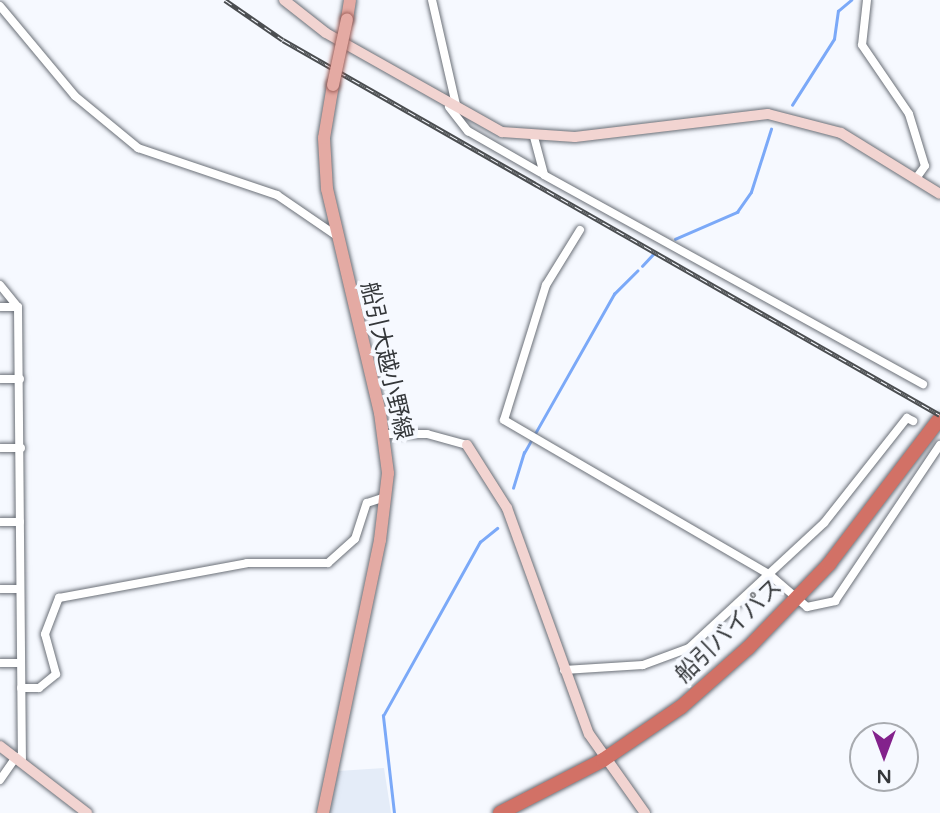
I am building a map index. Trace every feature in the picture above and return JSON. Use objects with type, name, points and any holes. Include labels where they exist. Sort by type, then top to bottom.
[{"type":"highway","name":"船引バイパス","points":[[500,813],[603,760],[681,707],[796,600],[878,504],[938,421]]},
{"type":"main road","name":"船引大越小野線","points":[[323,813],[386,496],[384,434],[334,234],[324,163],[332,85],[351,0]]},
{"type":"street","points":[[284,0],[305,20],[453,109],[502,132],[534,137],[768,114],[841,133],[917,177],[940,194]]},
{"type":"street","points":[[432,0],[453,109],[468,131],[923,384]]},
{"type":"street","points":[[867,0],[862,45],[909,114],[925,166],[917,177]]},
{"type":"street","points":[[0,6],[75,96],[138,148],[277,195],[334,234]]},
{"type":"street","points":[[534,137],[544,175]]},
{"type":"street","points":[[580,229],[546,285],[505,421],[770,575],[796,600],[816,609],[835,601],[940,445]]},
{"type":"street","points":[[0,285],[18,307],[21,448],[19,760],[0,780]]},
{"type":"street","points":[[0,307],[18,307]]},
{"type":"street","points":[[0,379],[20,379]]},
{"type":"street","points":[[564,670],[670,658],[770,575],[824,523],[907,418],[914,422]]},
{"type":"street","points":[[384,434],[427,434],[467,445],[507,508],[564,670],[603,760],[645,813]]},
{"type":"street","points":[[0,448],[21,448]]},
{"type":"street","points":[[21,688],[40,688],[56,674],[45,634],[59,598],[247,563],[328,563],[355,539],[367,503],[386,496]]},
{"type":"street","points":[[0,522],[20,522]]},
{"type":"street","points":[[0,589],[20,589]]},
{"type":"street","points":[[0,663],[20,663]]},
{"type":"street","points":[[0,746],[87,813]]},
{"type":"shaded area","points":[[384,768],[391,813],[329,813],[338,771]]},
{"type":"waterway","points":[[792,105],[834,39],[838,11],[851,0]]},
{"type":"waterway","points":[[675,239],[737,212],[751,192],[771,129]]},
{"type":"waterway","points":[[642,266],[653,254]]},
{"type":"waterway","points":[[513,488],[524,453],[614,294],[637,271]]},
{"type":"waterway","points":[[394,813],[383,716],[480,542],[497,528]]},
{"type":"railway","points":[[225,0],[283,40],[940,415]]}]
